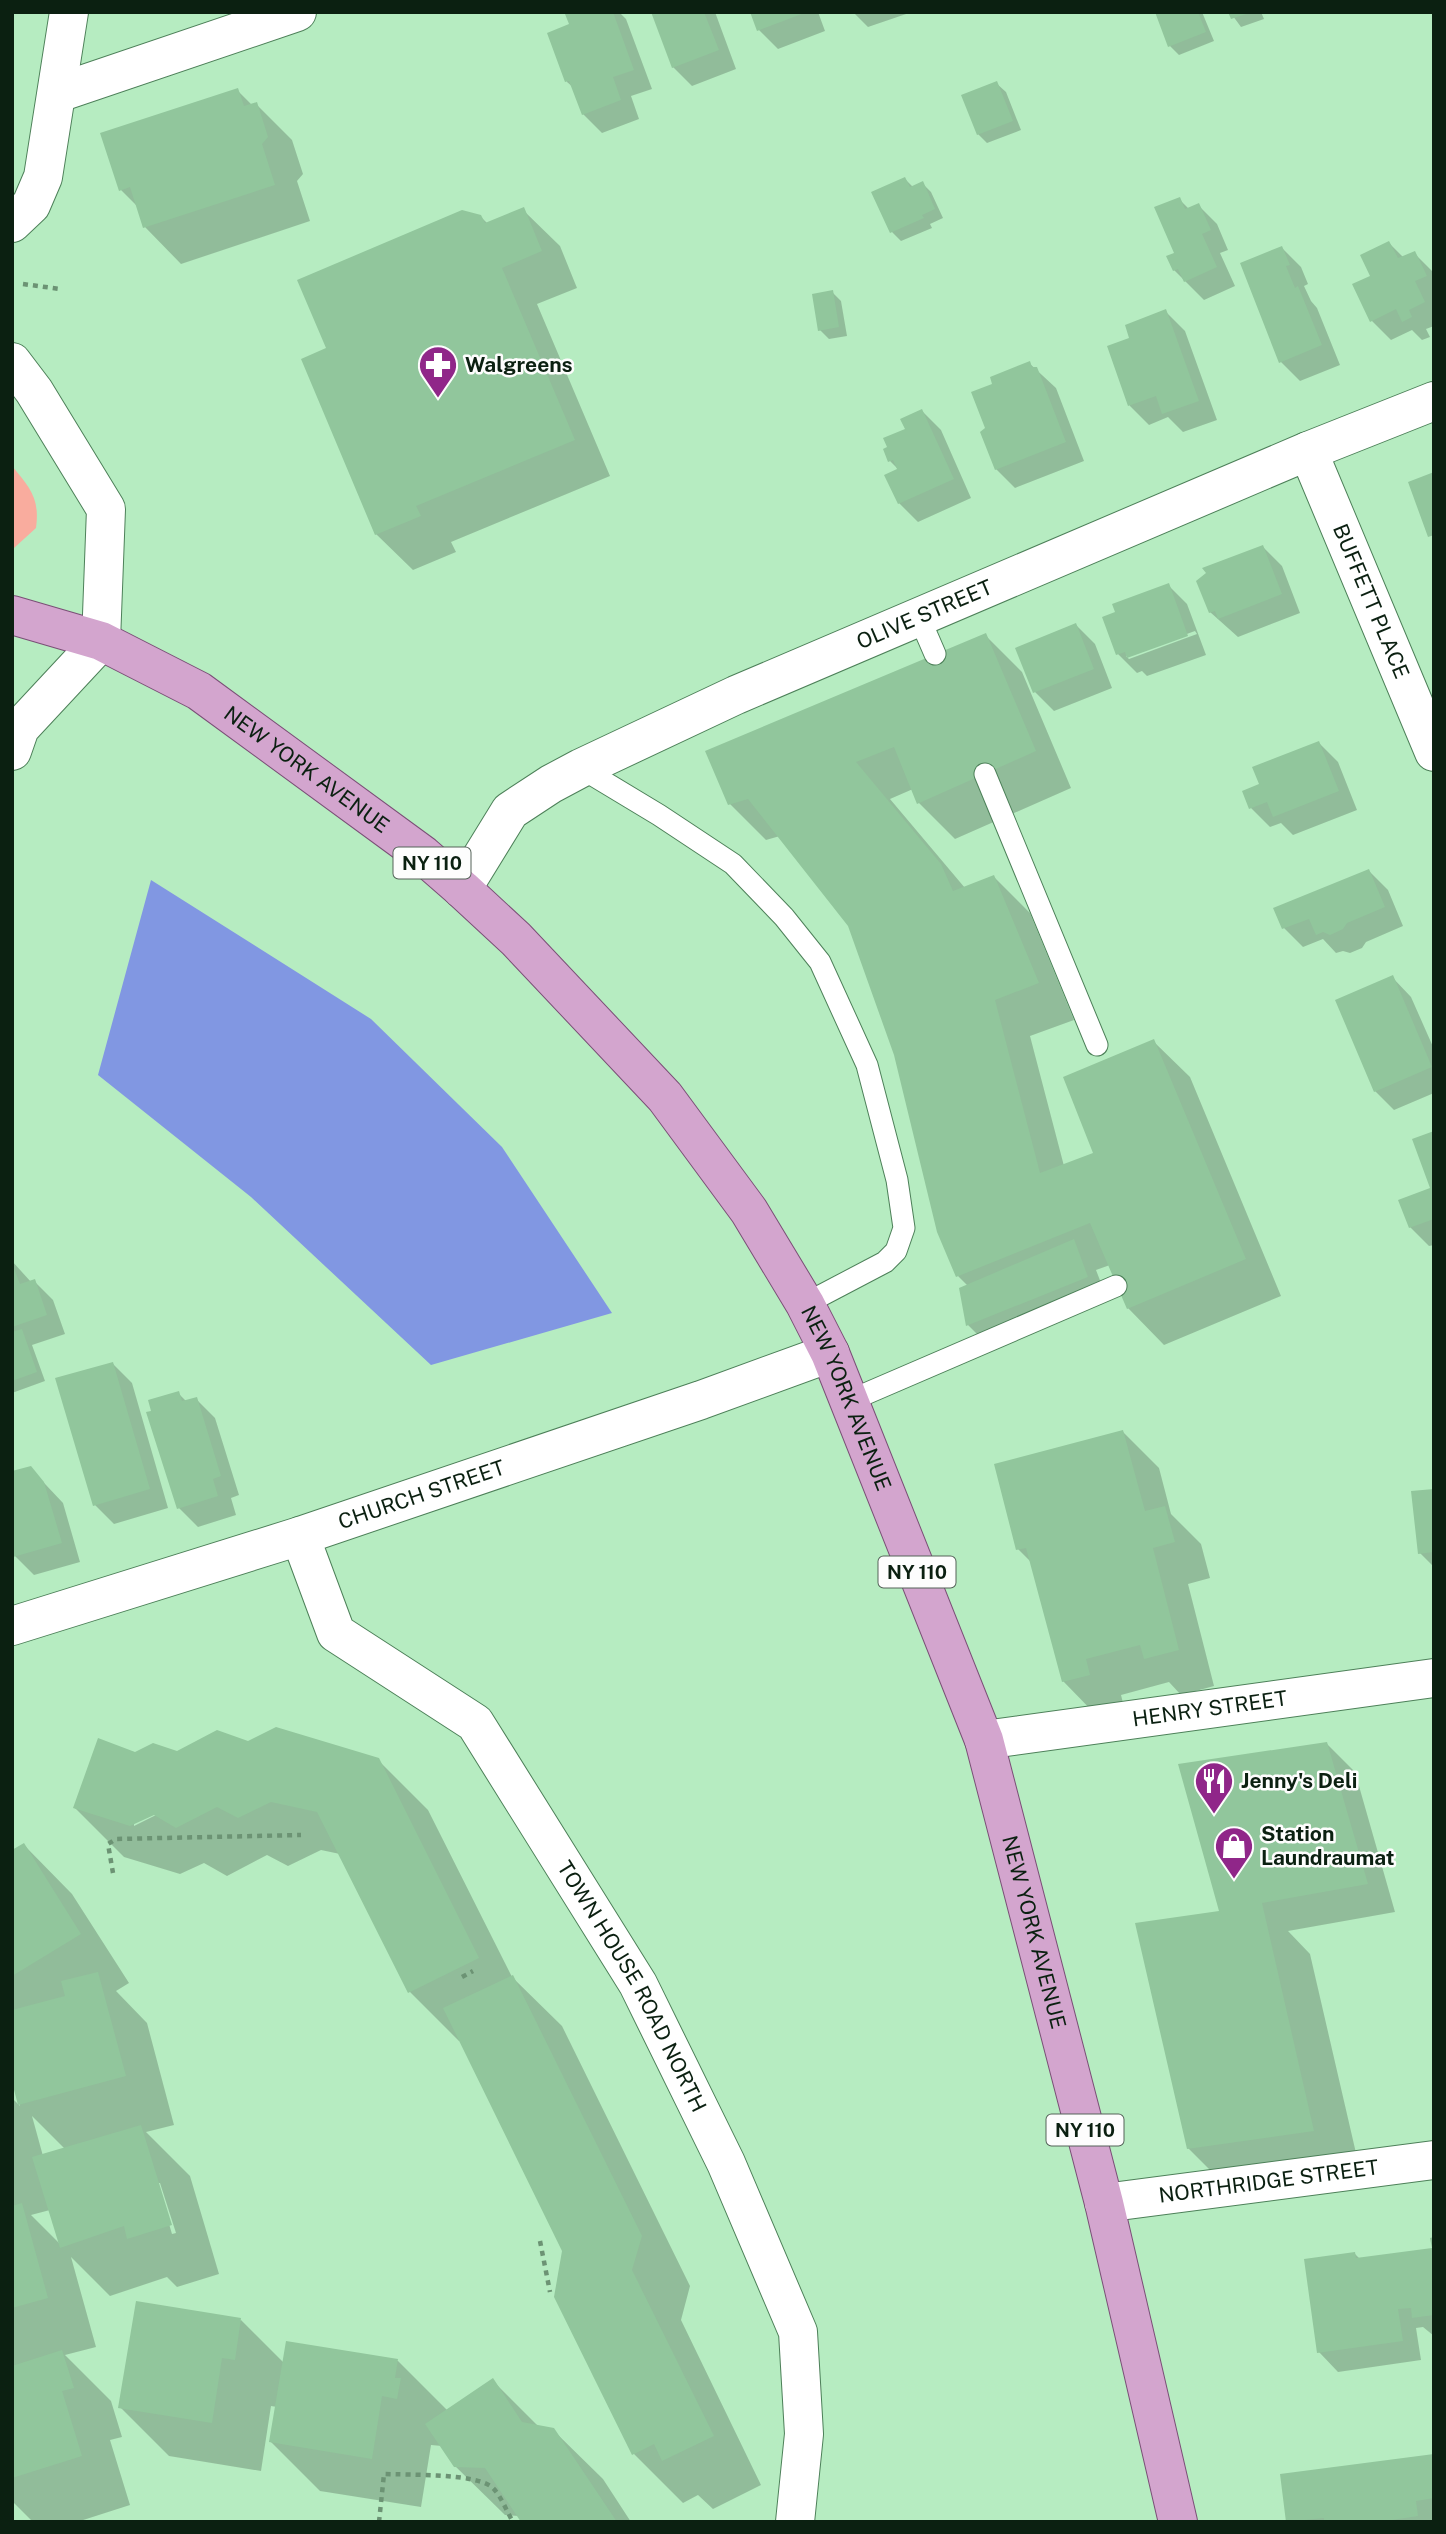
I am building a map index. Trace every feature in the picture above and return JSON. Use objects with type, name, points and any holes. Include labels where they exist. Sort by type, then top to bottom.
[{"type":"main road","name":"NEW YORK AVENUE","points":[[12,615],[101,641],[199,691],[423,855],[516,939],[665,1097],[749,1211],[805,1304],[830,1353],[984,1740],[1104,2203],[1178,2522]]},
{"type":"street","points":[[58,93],[297,12]]},
{"type":"street","points":[[12,223],[31,205],[43,177],[68,16]]},
{"type":"street","points":[[12,362],[34,391],[106,509],[101,641],[20,728],[12,751]]},
{"type":"street","name":"OLIVE STREET","points":[[462,888],[510,811],[581,768],[736,695],[1308,451],[1434,401]]},
{"type":"street","name":"BUFFETT PLACE","points":[[1308,451],[1434,752]]},
{"type":"street","name":"CHURCH STREET","points":[[12,1626],[300,1536],[701,1400],[830,1353]]},
{"type":"street","name":"TOWN HOUSE ROAD NORTH","points":[[300,1536],[336,1633],[475,1723],[638,1984],[726,2163],[798,2332],[804,2434],[795,2522]]},
{"type":"street","name":"HENRY STREET","points":[[984,1740],[1434,1678]]},
{"type":"street","name":"NORTHRIDGE STREET","points":[[1104,2203],[1434,2161]]},
{"type":"lane","points":[[919,617],[935,654]]},
{"type":"lane","points":[[581,768],[733,864],[767,899],[820,962],[867,1065],[897,1180],[904,1228],[896,1251],[885,1262],[805,1304]]},
{"type":"lane","points":[[985,774],[1097,1045]]},
{"type":"lane","points":[[849,1401],[1116,1286]]},
{"type":"path","points":[[23,284],[60,289]]},
{"type":"path","points":[[113,1873],[108,1844],[117,1839],[301,1835]]},
{"type":"path","points":[[462,1977],[473,1971]]},
{"type":"path","points":[[540,2241],[550,2292]]},
{"type":"path","points":[[379,2522],[384,2474],[451,2476],[478,2481],[492,2487],[513,2522]]},
{"type":"shaded area","points":[[12,466],[32,494],[37,518],[36,528],[14,548]]},
{"type":"water","points":[[151,880],[371,1019],[502,1147],[612,1313],[431,1365],[251,1197],[98,1075]]},
{"type":"building","points":[[613,12],[634,70],[613,77],[621,100],[582,115],[569,81],[565,82],[547,33],[569,24],[565,14]]},
{"type":"building","points":[[651,12],[704,12],[719,50],[672,68]]},
{"type":"building","points":[[750,12],[807,12],[757,31]]},
{"type":"building","points":[[1155,12],[1198,12],[1206,32],[1168,47]]},
{"type":"building","points":[[1228,12],[1249,12],[1249,13],[1231,19]]},
{"type":"building","points":[[997,81],[1013,121],[977,135],[961,95]]},
{"type":"building","points":[[238,88],[244,106],[257,102],[268,137],[262,144],[275,185],[143,228],[130,187],[119,191],[100,133]]},
{"type":"building","points":[[905,177],[910,187],[923,181],[935,209],[922,215],[924,218],[890,233],[871,192]]},
{"type":"building","points":[[1180,197],[1185,209],[1199,203],[1211,230],[1202,234],[1217,267],[1184,282],[1178,269],[1173,271],[1166,256],[1174,253],[1154,207]]},
{"type":"building","name":"Walgreens","points":[[524,207],[542,251],[502,268],[575,440],[416,506],[421,516],[375,535],[301,359],[326,348],[297,280],[462,210],[481,215],[485,223]]},
{"type":"building","points":[[1389,241],[1398,258],[1415,251],[1427,276],[1415,281],[1425,302],[1409,310],[1412,317],[1402,322],[1396,309],[1370,322],[1352,284],[1370,276],[1360,255]]},
{"type":"building","points":[[1282,246],[1290,265],[1286,266],[1295,288],[1298,286],[1322,345],[1279,363],[1240,263]]},
{"type":"building","points":[[833,290],[839,327],[818,331],[812,294]]},
{"type":"building","points":[[1166,309],[1199,401],[1162,414],[1156,396],[1128,406],[1107,346],[1129,338],[1125,325]]},
{"type":"building","points":[[1030,361],[1032,367],[1037,367],[1066,442],[995,470],[980,432],[985,428],[971,392],[992,384],[990,377]]},
{"type":"building","points":[[922,409],[954,479],[898,504],[884,475],[897,469],[893,460],[888,462],[883,449],[887,447],[883,438],[905,429],[900,419]]},
{"type":"building","points":[[1434,472],[1434,535],[1428,537],[1408,482]]},
{"type":"building","points":[[1263,545],[1282,594],[1218,619],[1215,611],[1209,613],[1196,581],[1206,573],[1202,568]]},
{"type":"building","points":[[1169,583],[1188,636],[1127,658],[1125,652],[1116,655],[1102,617],[1115,612],[1112,604]]},
{"type":"building","points":[[1076,623],[1094,669],[1033,693],[1015,648]]},
{"type":"building","points":[[986,633],[1036,751],[917,804],[894,747],[856,762],[941,864],[953,891],[994,875],[1039,983],[995,1000],[1040,1173],[1093,1153],[1063,1077],[1154,1039],[1246,1259],[1127,1309],[1090,1223],[956,1277],[937,1232],[894,1055],[848,926],[748,799],[728,805],[705,751]]},
{"type":"building","points":[[1319,741],[1339,791],[1273,817],[1267,802],[1249,809],[1242,791],[1259,784],[1252,767]]},
{"type":"building","points":[[1369,869],[1385,907],[1347,923],[1343,929],[1330,935],[1323,932],[1316,935],[1309,919],[1282,929],[1273,908]]},
{"type":"building","points":[[1393,975],[1432,1067],[1374,1092],[1335,1000]]},
{"type":"building","points":[[1434,1131],[1434,1219],[1409,1228],[1398,1200],[1430,1188],[1412,1139]]},
{"type":"building","points":[[1074,1239],[1088,1277],[966,1326],[959,1288]]},
{"type":"building","points":[[12,1263],[20,1284],[35,1279],[47,1315],[12,1327]]},
{"type":"building","points":[[22,1329],[37,1372],[12,1381],[12,1332]]},
{"type":"building","points":[[113,1362],[150,1489],[93,1506],[55,1378]]},
{"type":"building","points":[[179,1391],[182,1401],[197,1397],[221,1476],[213,1479],[218,1496],[177,1509],[146,1412],[151,1411],[148,1400]]},
{"type":"building","points":[[1123,1430],[1145,1511],[1165,1506],[1175,1542],[1153,1548],[1179,1650],[1144,1659],[1140,1645],[1086,1659],[1090,1675],[1062,1682],[1026,1548],[1016,1550],[994,1464]]},
{"type":"building","points":[[31,1466],[44,1482],[62,1543],[13,1557],[12,1471]]},
{"type":"building","points":[[1434,1489],[1434,1552],[1418,1554],[1411,1491]]},
{"type":"building","points":[[276,1727],[379,1758],[479,1958],[408,1993],[317,1812],[271,1802],[238,1818],[217,1807],[176,1828],[154,1815],[130,1826],[73,1808],[98,1738],[135,1752],[153,1743],[177,1751],[217,1730],[248,1741]]},
{"type":"building","points":[[1327,1742],[1368,1884],[1262,1903],[1314,2131],[1187,2149],[1135,1923],[1219,1911],[1178,1764]]},
{"type":"building","points":[[24,1843],[81,1934],[12,1976],[12,1850]]},
{"type":"building","points":[[98,1972],[126,2076],[18,2105],[12,2082],[12,2010],[65,1996],[61,1981]]},
{"type":"building","points":[[513,1975],[642,2236],[632,2270],[714,2436],[662,2461],[654,2444],[632,2455],[554,2297],[562,2251],[443,2008]]},
{"type":"building","points":[[141,2125],[172,2225],[127,2239],[124,2226],[60,2248],[32,2157]]},
{"type":"building","points":[[22,2203],[48,2298],[12,2308],[12,2206]]},
{"type":"building","points":[[1434,2237],[1434,2315],[1412,2318],[1411,2308],[1398,2309],[1403,2341],[1317,2353],[1304,2259],[1355,2252],[1356,2258],[1432,2248],[1430,2238]]},
{"type":"building","points":[[136,2301],[241,2318],[235,2360],[222,2358],[212,2423],[118,2408]]},
{"type":"building","points":[[286,2341],[398,2359],[395,2378],[401,2378],[397,2399],[382,2396],[372,2459],[269,2442]]},
{"type":"building","points":[[62,2350],[74,2388],[62,2391],[82,2456],[12,2478],[12,2366]]},
{"type":"building","points":[[493,2378],[522,2422],[554,2428],[617,2522],[521,2522],[485,2468],[454,2467],[425,2424]]},
{"type":"building","points":[[1434,2454],[1434,2498],[1416,2501],[1418,2516],[1379,2522],[1324,2522],[1324,2518],[1286,2522],[1280,2474]]},
{"type":"place","name":"Walgreens","points":[[438,399]]},
{"type":"place","name":"Jenny's Deli","points":[[1214,1815]]},
{"type":"place","name":"Station Laundraumat","points":[[1234,1880]]}]
